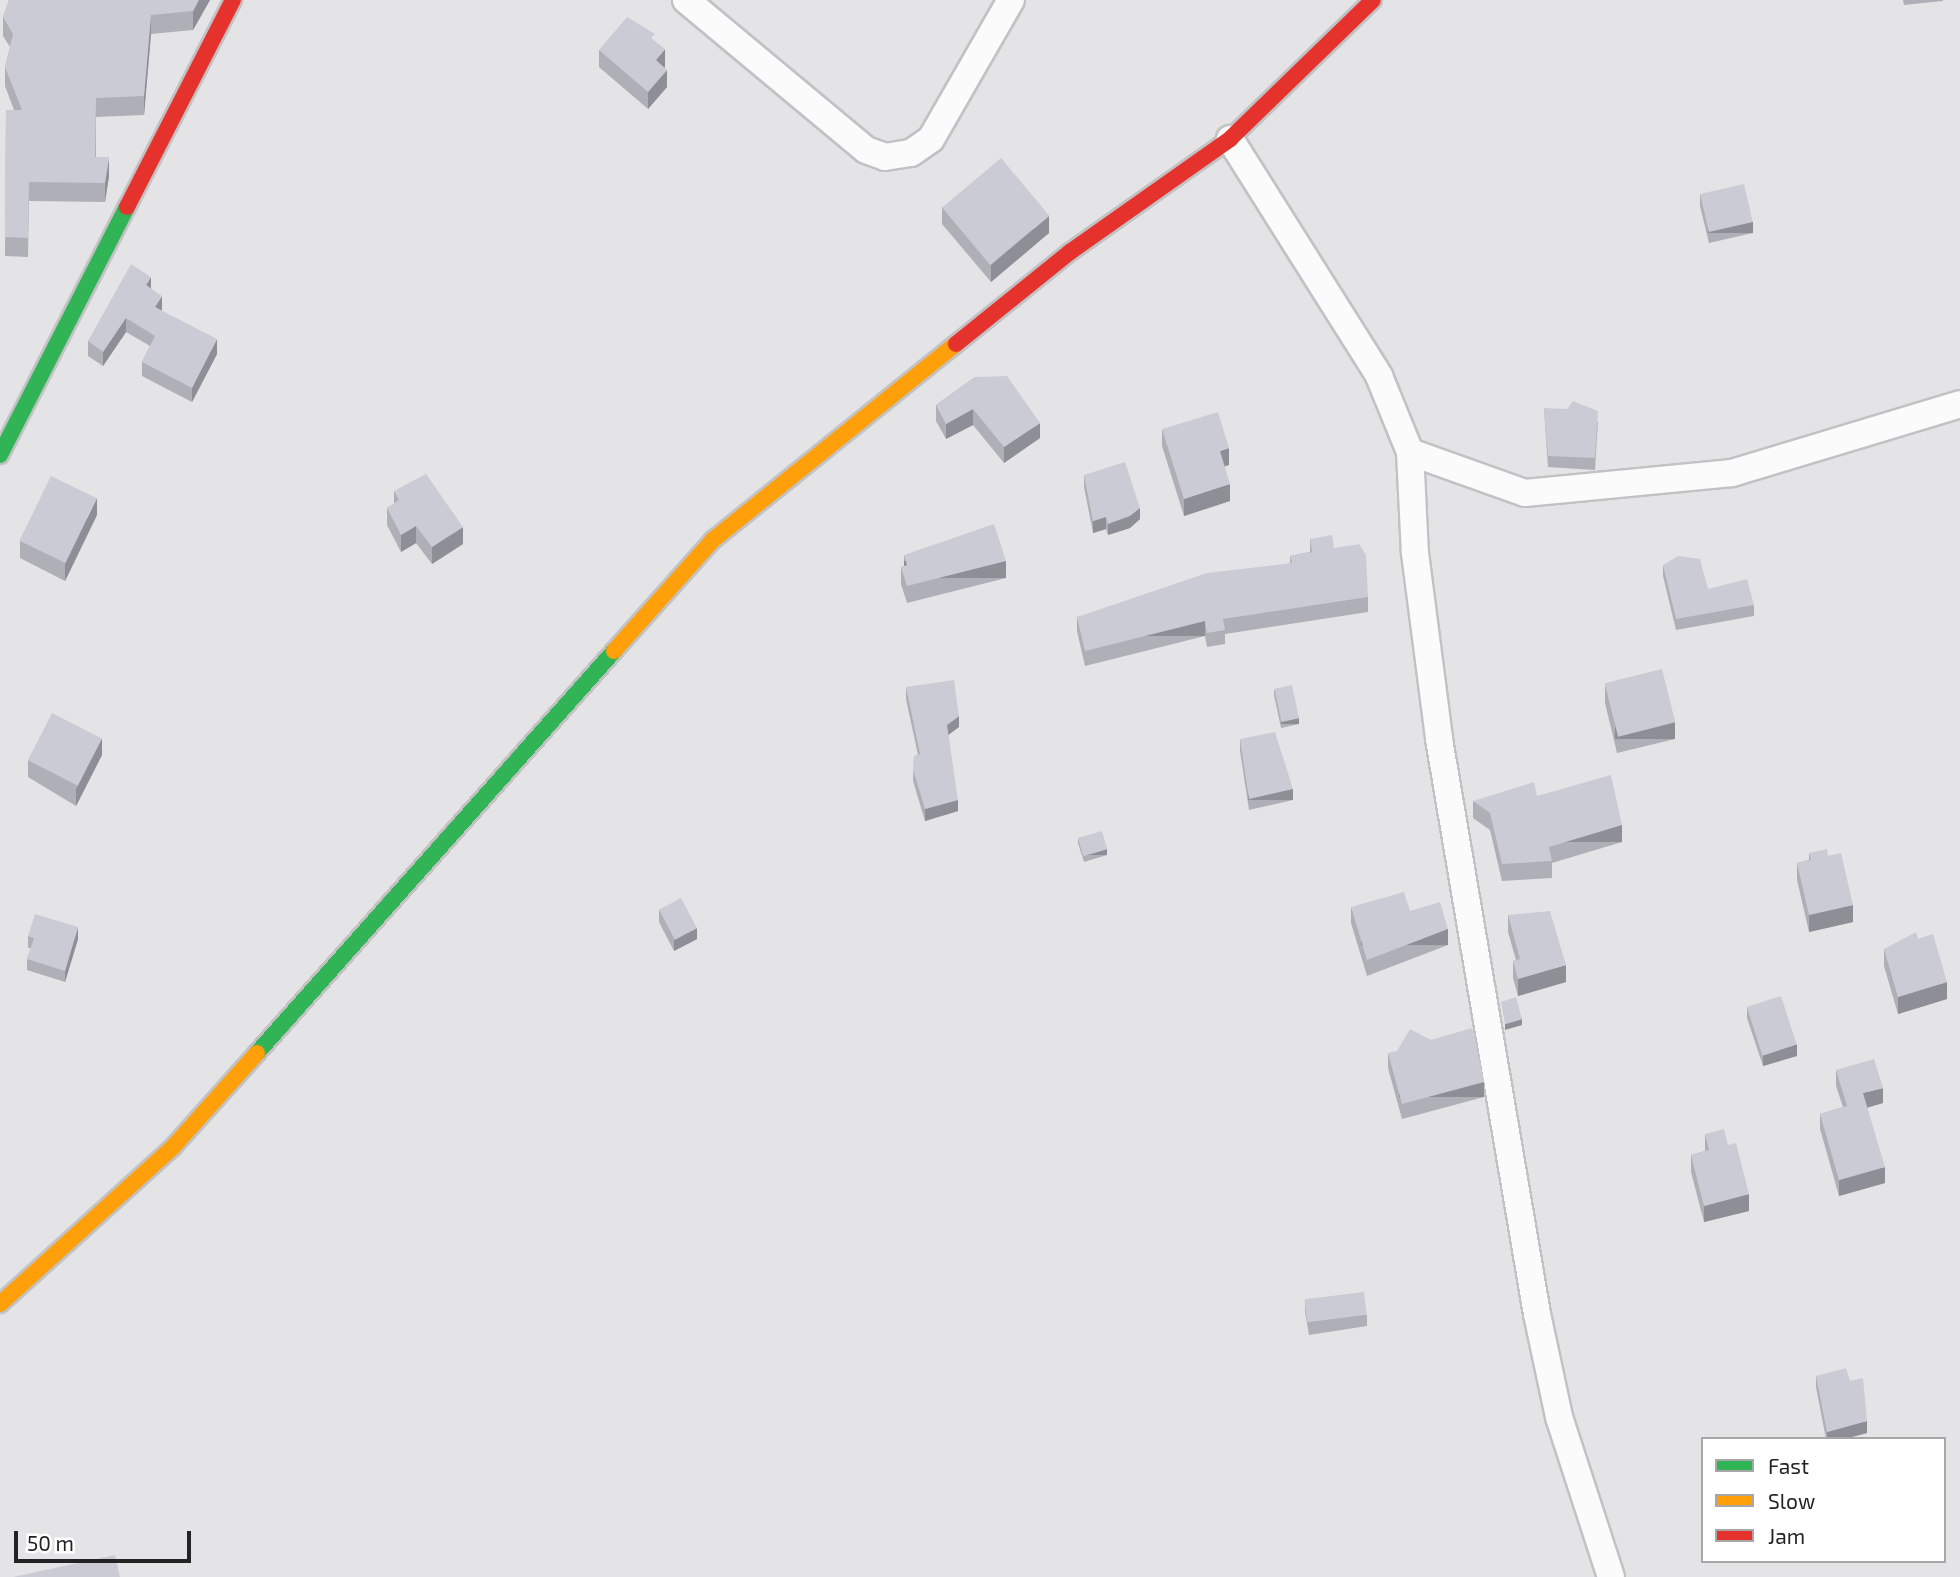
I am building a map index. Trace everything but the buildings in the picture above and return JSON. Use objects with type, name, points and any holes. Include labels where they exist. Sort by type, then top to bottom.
[{"type":"street","points":[[0,455],[233,0]]},
{"type":"street","points":[[696,3],[866,150],[885,157],[911,153],[931,139],[1011,0]]},
{"type":"street","points":[[0,1304],[173,1147],[713,540],[1070,252],[1230,139],[1373,0]]},
{"type":"street","points":[[1230,139],[1379,376],[1410,452],[1415,553],[1439,739],[1537,1314],[1559,1417],[1611,1577]]},
{"type":"street","points":[[1410,452],[1525,493],[1732,472],[1960,404]]},
{"type":"traffic: fast","points":[[0,455],[127,207]]},
{"type":"traffic: fast","points":[[257,1053],[614,651]]},
{"type":"traffic: slow","points":[[614,651],[713,540],[956,344]]},
{"type":"traffic: slow","points":[[0,1304],[173,1147],[257,1053]]},
{"type":"traffic: jam","points":[[127,207],[233,0]]},
{"type":"traffic: jam","points":[[956,344],[1070,252],[1230,139],[1373,0]]}]
